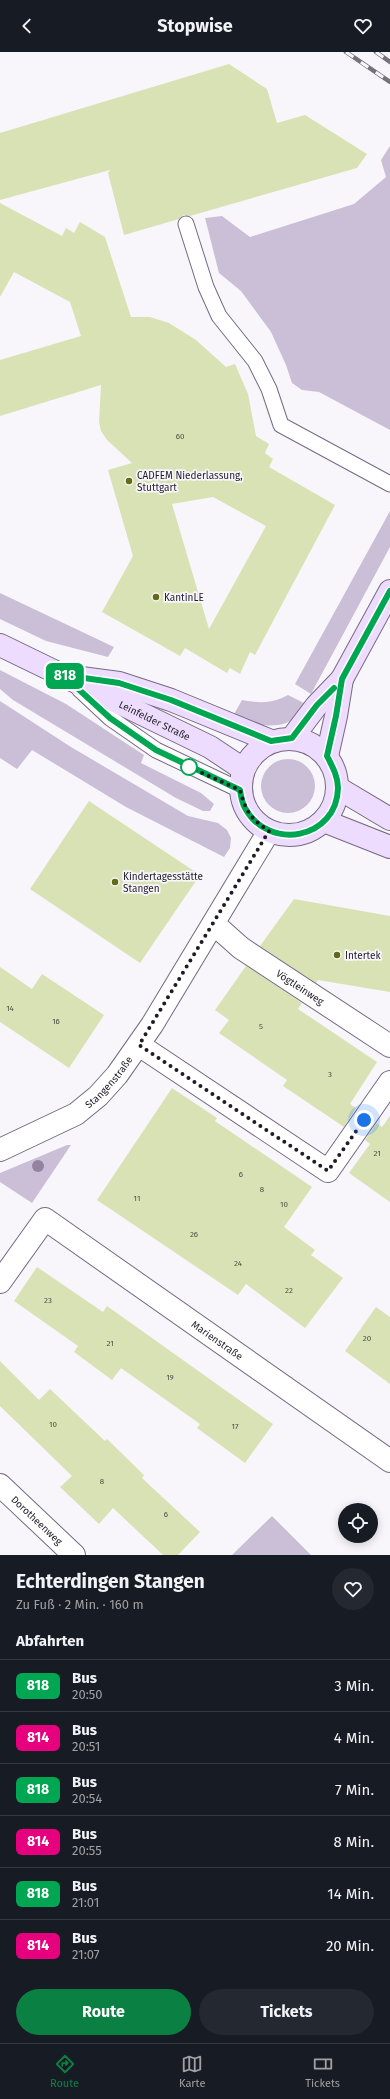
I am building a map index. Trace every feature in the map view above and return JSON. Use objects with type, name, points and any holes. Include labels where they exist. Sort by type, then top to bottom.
[{"type":"main road","points":[[292,738],[317,705],[342,679],[390,591]]},
{"type":"main road","name":"Leinfelder Straße","points":[[0,644],[210,747],[241,780]]},
{"type":"main road","name":"Leinfelder Straße","points":[[63,675],[119,683],[171,700],[271,741]]},
{"type":"main road","points":[[327,756],[342,679]]},
{"type":"main road","points":[[292,738],[311,744],[327,756],[335,771],[338,788],[333,806],[324,821],[312,830],[298,835],[284,835],[269,831],[255,822],[244,807],[241,780],[254,752],[271,741],[292,738]]},
{"type":"main road","points":[[338,788],[390,819]]},
{"type":"main road","points":[[324,821],[390,847]]},
{"type":"street","name":"Stangenstraße","points":[[0,1150],[76,1114],[98,1096],[117,1075],[139,1045],[214,924],[269,831]]},
{"type":"street","name":"Vögtleinweg","points":[[214,924],[242,948],[390,1046]]},
{"type":"street","points":[[139,1045],[328,1171],[390,1082]]},
{"type":"street","name":"Marienstraße","points":[[0,1282],[45,1219],[390,1461]]},
{"type":"street","name":"Dorotheenweg","points":[[0,1485],[74,1555]]},
{"type":"lane","points":[[186,224],[206,287],[219,316],[256,361],[269,389],[281,425],[390,484]]},
{"type":"shaded area","points":[[390,146],[390,430],[319,392],[302,390],[292,383],[286,365],[271,332],[241,291],[219,273],[205,218],[222,216],[250,237],[354,204],[386,177],[381,160]]},
{"type":"shaded area","points":[[390,511],[390,547],[311,694],[295,684]]},
{"type":"shaded area","points":[[0,593],[114,647],[108,657],[46,641],[0,619]]},
{"type":"shaded area","points":[[0,670],[66,704],[144,755],[141,763],[201,793],[214,804],[210,811],[203,811],[176,798],[13,700],[0,689]]},
{"type":"shaded area","points":[[288,695],[306,704],[296,717],[289,722],[265,725],[248,722],[233,716],[242,700],[265,702],[276,700]]},
{"type":"shaded area","points":[[0,701],[71,747],[188,816],[218,823],[227,830],[231,838],[230,848],[224,857],[126,807],[32,750],[17,769],[0,758]]},
{"type":"shaded area","points":[[283,759],[293,759],[303,763],[311,771],[315,781],[315,791],[311,801],[303,809],[293,813],[283,813],[273,809],[265,801],[261,791],[261,781],[265,771],[273,763]]},
{"type":"shaded area","points":[[67,1145],[71,1145],[32,1203],[0,1182],[0,1173]]},
{"type":"shaded area","points":[[272,1516],[311,1555],[232,1555]]},
{"type":"building","points":[[229,64],[267,89],[277,123],[305,115],[367,154],[357,168],[190,216],[184,215],[179,219],[124,235],[108,173],[110,170],[0,200],[0,133]]},
{"type":"building","points":[[0,203],[62,236],[66,228],[74,233],[80,222],[105,237],[131,317],[150,317],[169,323],[196,340],[226,367],[235,364],[248,394],[256,436],[269,444],[265,453],[273,459],[269,467],[335,505],[255,655],[250,652],[240,674],[230,668],[227,673],[185,648],[180,656],[102,612],[133,556],[108,470],[132,463],[107,440],[101,431],[99,422],[101,385],[0,416],[0,360],[81,336],[70,302],[14,272],[0,297]],"holes":[[[213,497],[266,526],[209,629],[172,504]]]},
{"type":"building","name":"Kindertagesstätte Stangen","points":[[89,801],[200,875],[140,963],[30,889]]},
{"type":"building","name":"Intertek","points":[[294,899],[390,916],[390,992],[318,980],[316,983],[260,946]]},
{"type":"building","points":[[246,966],[302,1003],[298,1009],[377,1062],[350,1104],[356,1108],[344,1127],[283,1086],[287,1080],[219,1033],[229,1020],[215,1010]]},
{"type":"building","points":[[0,967],[32,989],[42,974],[104,1015],[69,1068],[0,1022]]},
{"type":"building","points":[[172,1088],[217,1118],[215,1121],[312,1187],[284,1227],[315,1250],[311,1255],[343,1278],[305,1328],[246,1284],[238,1295],[97,1200]]},
{"type":"building","points":[[390,1116],[390,1202],[349,1173],[370,1144],[365,1140],[377,1123],[382,1127]]},
{"type":"building","points":[[37,1267],[103,1312],[107,1306],[273,1424],[245,1463],[197,1428],[200,1424],[121,1368],[112,1380],[74,1352],[78,1346],[14,1301]]},
{"type":"building","points":[[376,1307],[390,1317],[390,1384],[345,1351]]},
{"type":"building","points":[[0,1361],[39,1400],[50,1389],[105,1441],[107,1439],[144,1475],[142,1478],[200,1532],[178,1555],[163,1555],[113,1508],[99,1524],[60,1487],[72,1476],[0,1406]]},
{"type":"railway","points":[[346,52],[390,82]]},
{"type":"railway","points":[[376,52],[390,62]]},
{"type":"bus line","name":"818","points":[[334,688],[317,705],[292,738],[271,741],[171,700],[119,683],[63,675],[110,718],[156,750],[199,772],[240,790],[244,807],[255,822],[269,831],[284,835],[298,835],[312,830],[324,821],[333,806],[338,788],[335,771],[327,756],[342,679],[390,591]]},
{"type":"place","name":"CADFEM Niederlassung, Stuttgart","points":[[129,481]]},
{"type":"place","name":"KantinLE","points":[[156,597]]},
{"type":"place","name":"Kindertagesstätte Stangen","points":[[115,882]]},
{"type":"place","name":"Intertek","points":[[337,955]]},
{"type":"route","points":[[189,767],[188,766],[240,790],[244,807],[255,822],[269,831],[243,878],[139,1045],[328,1171],[364,1120]]}]
